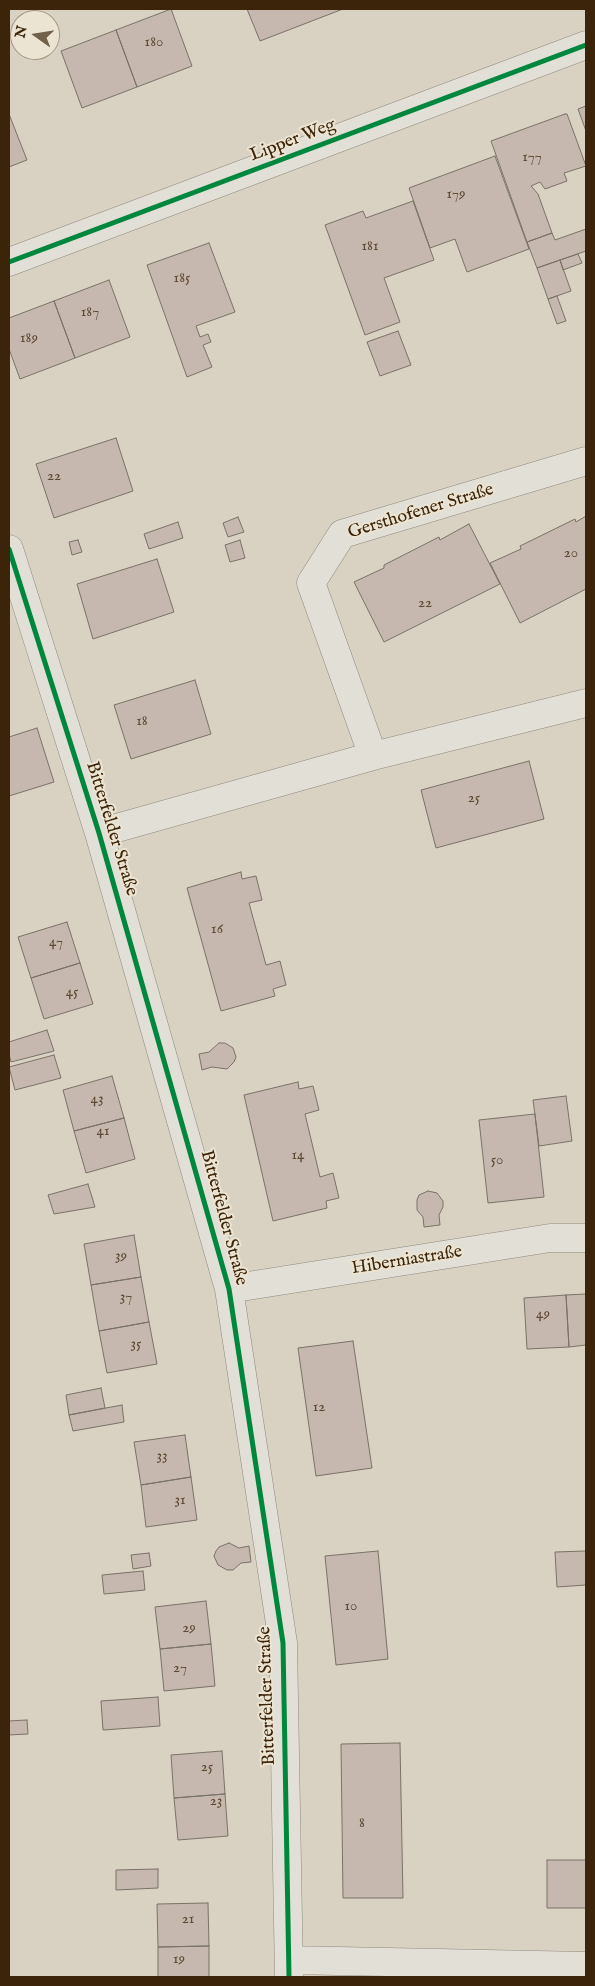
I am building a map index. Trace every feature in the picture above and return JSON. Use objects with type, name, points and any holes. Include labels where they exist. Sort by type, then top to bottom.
[{"type":"street","name":"Lipper Weg","points":[[9,262],[586,45]]},
{"type":"street","name":"Gersthofener Straße","points":[[373,756],[311,583],[342,534],[586,461]]},
{"type":"street","name":"Bitterfelder Straße","points":[[9,549],[99,833],[229,1289],[283,1643],[289,1969]]},
{"type":"street","points":[[99,833],[373,756],[586,703]]},
{"type":"street","name":"Hiberniastraße","points":[[229,1289],[550,1238],[586,1238]]},
{"type":"street","points":[[289,1969],[586,1966]]},
{"type":"building","points":[[171,9],[192,66],[137,87],[116,30]]},
{"type":"building","points":[[247,9],[343,9],[260,41]]},
{"type":"building","points":[[116,30],[137,87],[82,108],[61,51]]},
{"type":"building","points":[[586,106],[586,131],[578,109]]},
{"type":"building","points":[[9,114],[27,160],[9,167]]},
{"type":"building","points":[[567,114],[586,166],[564,173],[567,181],[545,189],[540,182],[531,186],[538,194],[552,233],[527,242],[491,141]]},
{"type":"building","points":[[495,156],[529,249],[467,272],[455,239],[430,248],[409,188]]},
{"type":"building","points":[[413,201],[434,260],[384,278],[400,322],[365,335],[325,225],[363,211],[366,218]]},
{"type":"building","points":[[586,229],[586,251],[537,268],[527,242],[552,233],[555,240]]},
{"type":"building","points":[[209,243],[235,312],[196,326],[200,337],[208,334],[211,342],[203,345],[212,367],[187,377],[147,265]]},
{"type":"building","points":[[578,254],[582,263],[563,270],[560,260]]},
{"type":"building","points":[[560,260],[571,291],[548,299],[537,268]]},
{"type":"building","points":[[109,280],[130,337],[75,358],[54,301]]},
{"type":"building","points":[[557,296],[566,321],[557,324],[548,299]]},
{"type":"building","points":[[54,301],[75,358],[20,379],[9,349],[9,318]]},
{"type":"building","points":[[398,331],[411,365],[380,376],[367,342]]},
{"type":"building","points":[[116,438],[133,491],[54,518],[36,464]]},
{"type":"building","points":[[586,516],[586,589],[520,623],[490,563],[521,549],[520,546],[575,519],[576,522]]},
{"type":"building","points":[[238,517],[244,532],[228,537],[223,523]]},
{"type":"building","points":[[178,522],[183,538],[149,549],[144,534]]},
{"type":"building","points":[[469,524],[500,584],[384,642],[354,582],[384,568],[384,565],[439,537],[440,540]]},
{"type":"building","points":[[78,540],[82,552],[72,555],[69,542]]},
{"type":"building","points":[[240,540],[245,558],[230,562],[225,545]]},
{"type":"building","points":[[157,559],[174,612],[93,639],[77,584]]},
{"type":"building","points":[[195,680],[211,734],[131,759],[114,705]]},
{"type":"building","points":[[37,728],[54,782],[9,796],[9,737]]},
{"type":"building","points":[[529,761],[544,819],[436,848],[421,790]]},
{"type":"building","points":[[241,872],[242,879],[256,876],[262,900],[249,903],[266,965],[280,961],[286,985],[273,989],[275,996],[221,1011],[187,888]]},
{"type":"building","points":[[67,922],[80,963],[31,978],[18,937]]},
{"type":"building","points":[[80,963],[93,1004],[44,1019],[31,978]]},
{"type":"building","points":[[47,1030],[54,1051],[11,1062],[9,1042]]},
{"type":"building","points":[[219,1043],[225,1043],[233,1048],[236,1057],[234,1062],[227,1069],[212,1067],[202,1070],[199,1054],[209,1052]]},
{"type":"building","points":[[54,1055],[61,1078],[15,1090],[9,1067]]},
{"type":"building","points":[[112,1076],[124,1118],[74,1131],[63,1090]]},
{"type":"building","points":[[298,1082],[299,1089],[313,1086],[319,1110],[305,1114],[320,1177],[333,1173],[339,1198],[326,1201],[327,1208],[273,1221],[244,1095]]},
{"type":"building","points":[[566,1096],[572,1141],[539,1146],[533,1100]]},
{"type":"building","points":[[535,1114],[544,1197],[488,1203],[479,1120]]},
{"type":"building","points":[[124,1118],[135,1159],[86,1173],[74,1131]]},
{"type":"building","points":[[88,1184],[95,1207],[54,1214],[48,1195]]},
{"type":"building","points":[[428,1191],[437,1193],[443,1201],[443,1207],[439,1215],[440,1225],[424,1227],[423,1217],[417,1210],[417,1200],[419,1195]]},
{"type":"building","points":[[134,1235],[141,1277],[91,1285],[84,1244]]},
{"type":"building","points":[[141,1277],[149,1322],[99,1331],[91,1285]]},
{"type":"building","points":[[586,1294],[586,1345],[569,1347],[566,1295]]},
{"type":"building","points":[[566,1295],[569,1347],[527,1349],[524,1298]]},
{"type":"building","points":[[149,1322],[157,1364],[107,1373],[99,1331]]},
{"type":"building","points":[[353,1341],[372,1468],[316,1476],[298,1348]]},
{"type":"building","points":[[101,1388],[105,1408],[69,1415],[66,1395]]},
{"type":"building","points":[[122,1405],[124,1422],[73,1431],[69,1415]]},
{"type":"building","points":[[185,1435],[191,1477],[141,1485],[134,1442]]},
{"type":"building","points":[[191,1477],[197,1520],[146,1527],[141,1485]]},
{"type":"building","points":[[229,1543],[239,1548],[249,1546],[251,1562],[241,1563],[233,1570],[227,1570],[218,1565],[214,1556],[216,1551],[219,1547]]},
{"type":"building","points":[[378,1551],[388,1659],[336,1665],[325,1556]]},
{"type":"building","points":[[586,1551],[586,1585],[557,1587],[555,1552]]},
{"type":"building","points":[[149,1553],[151,1566],[133,1569],[131,1555]]},
{"type":"building","points":[[143,1571],[145,1590],[104,1594],[102,1575]]},
{"type":"building","points":[[206,1601],[211,1644],[160,1649],[155,1607]]},
{"type":"building","points":[[211,1644],[215,1686],[164,1691],[160,1649]]},
{"type":"building","points":[[158,1697],[160,1726],[103,1730],[101,1701]]},
{"type":"building","points":[[27,1720],[28,1734],[9,1735],[9,1721]]},
{"type":"building","points":[[400,1743],[403,1898],[343,1898],[341,1744]]},
{"type":"building","points":[[222,1751],[225,1794],[174,1798],[171,1755]]},
{"type":"building","points":[[225,1794],[228,1836],[178,1840],[174,1798]]},
{"type":"building","points":[[547,1860],[586,1860],[586,1908],[547,1908]]},
{"type":"building","points":[[158,1869],[158,1888],[116,1890],[116,1870]]},
{"type":"building","points":[[208,1903],[209,1946],[158,1947],[157,1904]]},
{"type":"building","points":[[209,1946],[209,1977],[158,1977],[158,1947]]},
{"type":"cycle path","points":[[9,262],[586,45]]},
{"type":"cycle path","points":[[9,549],[99,833],[229,1289],[283,1643],[289,1977]]}]
